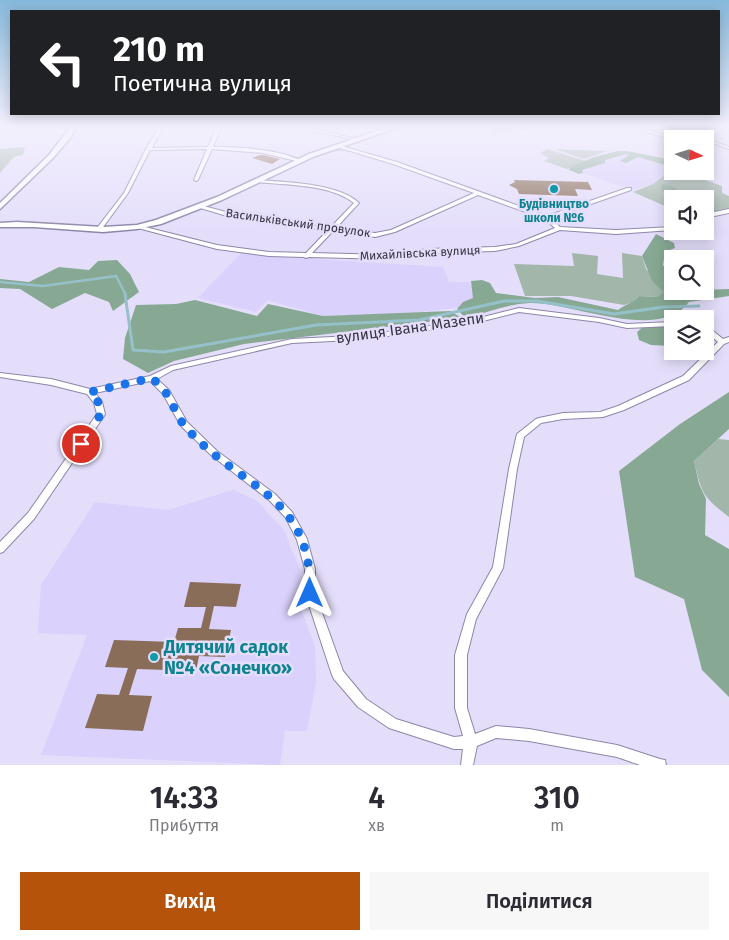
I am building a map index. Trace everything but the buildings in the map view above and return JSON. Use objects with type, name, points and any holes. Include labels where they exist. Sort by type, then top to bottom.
[{"type":"main road","points":[[0,207],[15,189],[45,161]]},
{"type":"main road","points":[[0,224],[99,230],[137,227],[200,207],[300,161]]},
{"type":"street","points":[[99,230],[126,193],[143,161]]},
{"type":"street","points":[[196,180],[204,161]]},
{"type":"street","points":[[387,161],[547,218],[559,228]]},
{"type":"street","points":[[256,181],[304,185],[353,198],[357,203],[306,256]]},
{"type":"street","points":[[547,218],[629,189]]},
{"type":"street","name":"Васильківський провулок","points":[[200,207],[237,217],[332,230],[384,234],[478,193]]},
{"type":"street","points":[[714,214],[729,211]]},
{"type":"street","name":"Михайлівська вулиця","points":[[137,227],[217,248],[306,256],[390,257],[444,250],[495,249],[517,244],[559,228],[616,232],[664,229]]},
{"type":"street","name":"вулиця Івана Мазепи","points":[[90,392],[152,378],[171,368],[292,341],[352,338],[405,332],[479,320],[519,310],[599,320],[627,326],[664,324]]},
{"type":"street","points":[[467,765],[471,742],[461,708],[461,655],[470,618],[498,568],[512,469],[520,436],[539,421],[564,416],[600,415],[621,408],[686,378],[725,340],[714,333]]},
{"type":"street","points":[[0,375],[51,382],[90,392],[98,402],[101,414],[92,430],[54,480],[31,516],[0,549]]},
{"type":"street","points":[[152,378],[166,392],[184,424],[214,453],[272,497],[289,514],[302,539],[310,569],[310,593],[338,675],[362,703],[393,724],[454,744],[471,742],[496,732],[529,735],[617,750],[660,765]]},
{"type":"shaded area","points":[[594,161],[654,161],[664,164],[664,176],[653,184],[632,190],[570,169]]},
{"type":"shaded area","points":[[242,252],[281,257],[443,267],[449,282],[469,282],[485,305],[409,313],[323,316],[267,300],[256,312],[198,298]]},
{"type":"shaded area","points":[[233,490],[256,500],[284,530],[300,570],[301,609],[315,646],[316,682],[307,731],[285,731],[280,765],[41,755],[87,635],[38,633],[41,585],[95,502],[168,510]]},
{"type":"green space","points":[[0,161],[11,161],[0,173]]},
{"type":"green space","points":[[544,161],[585,161],[586,161],[567,169]]},
{"type":"green space","points":[[585,161],[605,161],[605,163],[582,170],[583,173],[579,174],[569,170],[570,167]]},
{"type":"green space","points":[[651,161],[664,161],[664,165]]},
{"type":"green space","points":[[664,176],[664,180],[704,180],[722,186],[722,193],[729,196],[729,209],[714,212],[714,190],[664,190],[664,206],[633,192],[653,184]]},
{"type":"green space","points":[[663,184],[676,188],[676,190],[664,190],[664,192],[661,187]]},
{"type":"green space","points":[[656,234],[664,238],[664,240],[674,243],[675,248],[664,250],[664,292],[652,281],[642,256]]},
{"type":"green space","points":[[572,253],[598,256],[597,274],[623,278],[622,253],[642,256],[646,269],[664,293],[657,297],[639,296],[634,302],[624,305],[571,296],[525,296],[514,264],[574,266]]},
{"type":"green space","points":[[117,260],[130,274],[139,292],[113,311],[109,302],[85,293],[52,309],[20,289],[0,288],[0,279],[29,282],[59,267],[89,270],[98,261]]},
{"type":"green space","points":[[482,280],[490,283],[496,293],[535,298],[558,297],[618,310],[639,296],[657,297],[664,292],[664,300],[702,300],[689,302],[680,310],[664,310],[664,317],[637,320],[614,318],[548,304],[530,303],[505,307],[466,319],[457,309],[463,302],[473,298],[471,281]]},
{"type":"green space","points":[[729,289],[729,296],[714,298],[714,290]]},
{"type":"green space","points":[[195,300],[257,316],[268,304],[323,316],[450,311],[462,318],[244,344],[174,361],[148,373],[123,359],[125,338],[136,305],[176,304]]},
{"type":"green space","points":[[664,325],[664,346],[651,345],[639,340],[637,332],[643,327]]},
{"type":"green space","points":[[729,392],[729,429],[694,461],[699,484],[706,499],[705,535],[729,549],[729,697],[702,670],[684,599],[635,577],[619,471],[680,424]]},
{"type":"green space","points":[[718,439],[729,440],[729,517],[704,494],[694,461]]},
{"type":"waterway","points":[[0,282],[43,286],[116,276],[126,295]]},
{"type":"waterway","points":[[125,294],[133,350],[164,352],[316,325],[419,320],[504,301],[537,301],[614,314],[664,307],[699,306]]},
{"type":"place","name":"Будівництво школи №6","points":[[554,189]]},
{"type":"place","name":"Дитячий садок №4 «Сонечко»","points":[[154,657]]},
{"type":"route","points":[[81,444],[101,414],[98,402],[90,392],[152,378],[166,392],[184,424],[214,453],[272,497],[289,514],[302,539],[310,569],[310,593]]}]
